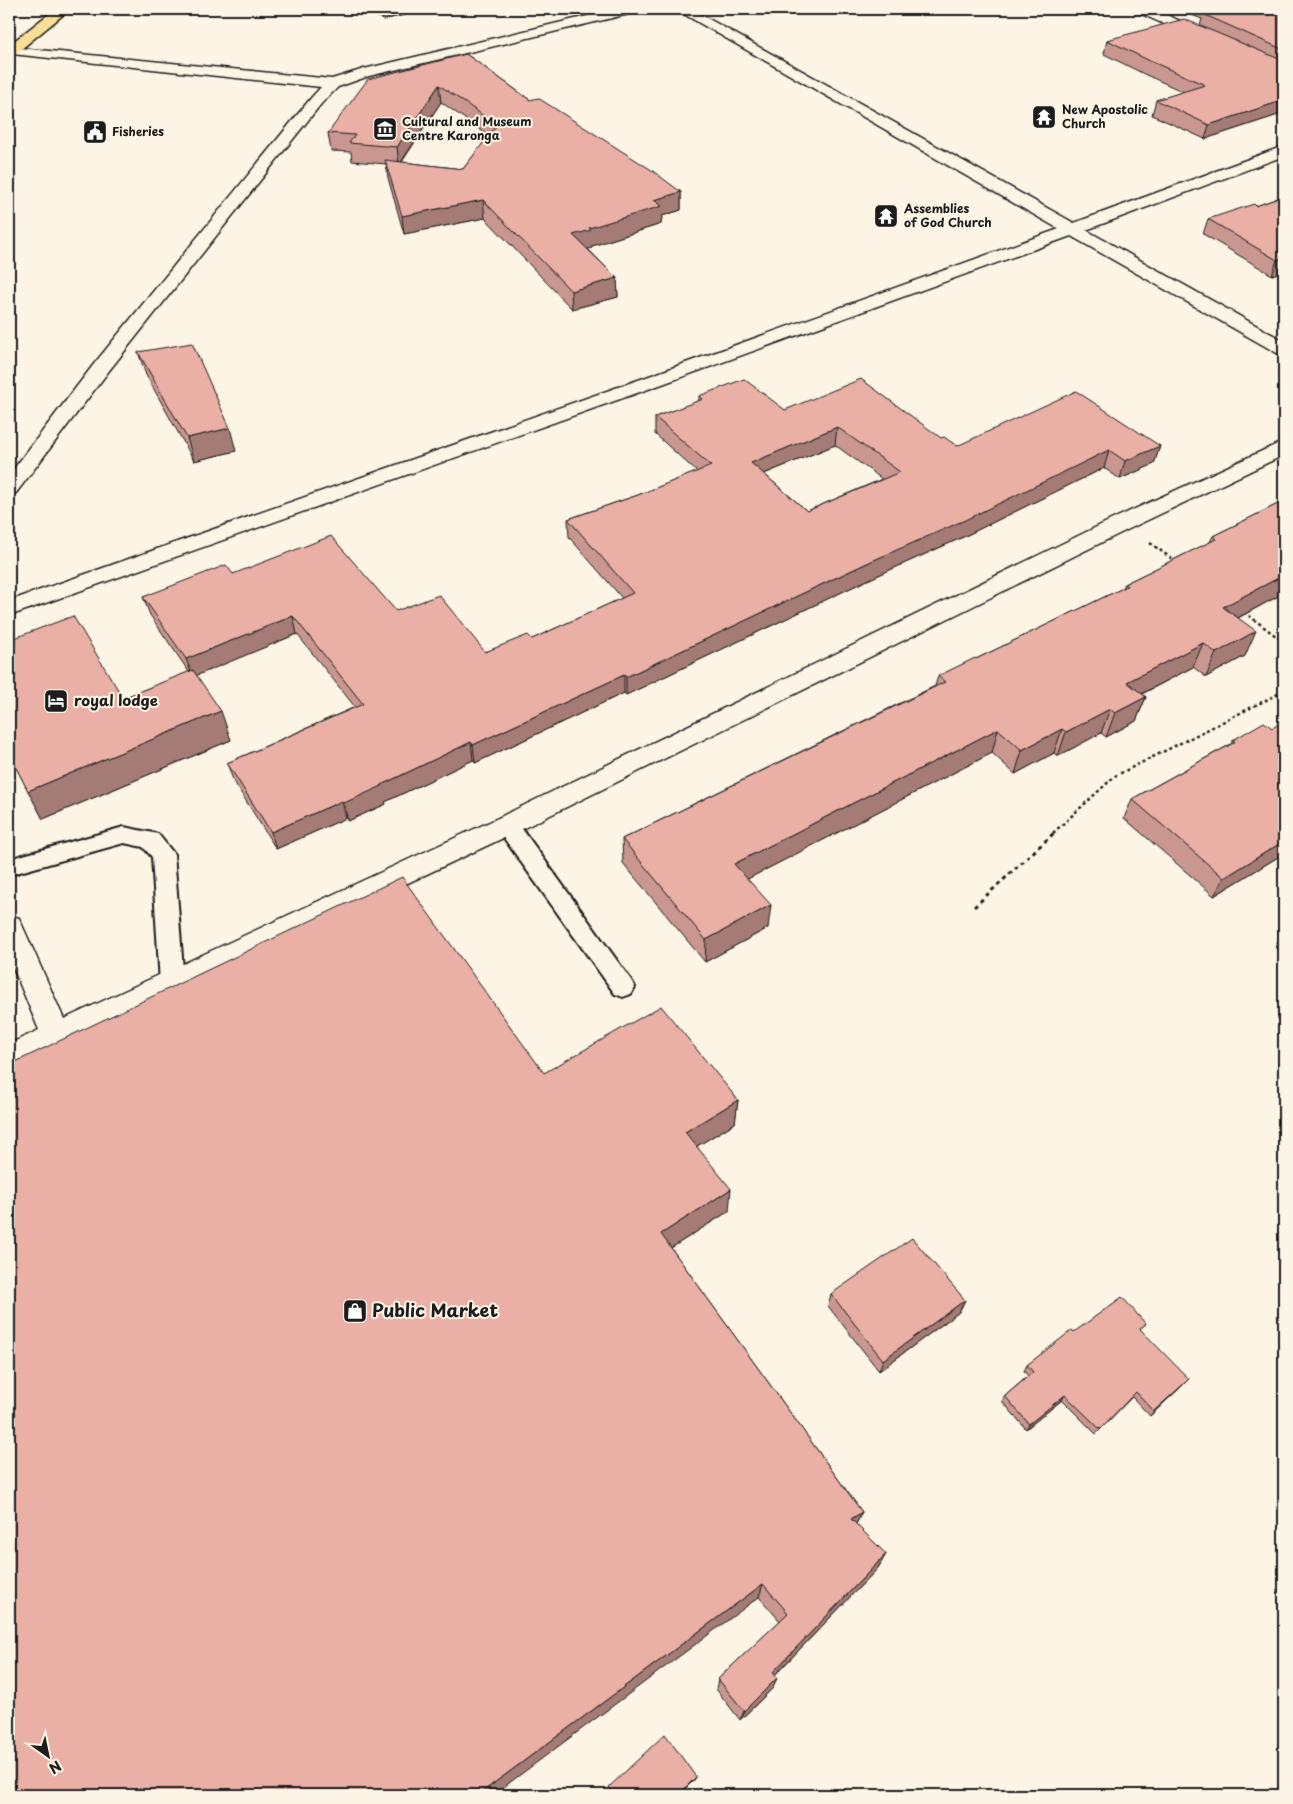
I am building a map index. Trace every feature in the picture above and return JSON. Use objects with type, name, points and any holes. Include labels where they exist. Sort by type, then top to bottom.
[{"type":"highway","points":[[10,51],[63,9]]},
{"type":"street","points":[[10,51],[333,84],[364,73],[633,9]]},
{"type":"street","points":[[682,9],[1284,349]]},
{"type":"street","points":[[1142,9],[1221,45]]},
{"type":"street","points":[[9,489],[125,337],[316,101],[333,84]]},
{"type":"street","points":[[9,609],[549,419],[1075,230],[1284,151]]},
{"type":"street","points":[[9,1058],[507,825],[1123,523],[1284,447]]},
{"type":"street","points":[[9,926],[56,1035]]},
{"type":"lane","points":[[507,825],[623,987]]},
{"type":"lane","points":[[9,867],[124,835],[150,840],[163,854],[172,983]]},
{"type":"path","points":[[1123,523],[1177,563]]},
{"type":"path","points":[[1238,608],[1284,642]]},
{"type":"path","points":[[974,907],[1115,776],[1284,690]]},
{"type":"building","points":[[1213,9],[1284,9],[1284,50],[1203,14],[1217,10]]},
{"type":"building","points":[[1184,19],[1284,61],[1284,100],[1209,125],[1156,100],[1205,85],[1107,40]]},
{"type":"building","points":[[466,54],[530,100],[538,98],[650,169],[681,192],[654,200],[662,206],[589,228],[591,230],[573,235],[617,278],[571,291],[483,200],[402,216],[385,160],[463,169],[497,125],[439,85],[397,147],[349,143],[355,135],[328,133],[368,79]]},
{"type":"building","points":[[1284,196],[1284,257],[1277,260],[1208,219],[1254,204],[1256,206]]},
{"type":"building","points":[[192,343],[230,428],[187,438],[138,352]]},
{"type":"building","points":[[744,379],[785,410],[861,379],[941,438],[944,437],[957,446],[1076,391],[1160,446],[1125,461],[1109,450],[965,520],[865,564],[626,677],[624,675],[473,745],[471,742],[344,803],[342,801],[271,832],[227,763],[363,704],[293,616],[186,659],[143,597],[226,565],[233,574],[331,536],[396,611],[439,595],[485,652],[528,635],[532,639],[633,593],[568,519],[638,495],[711,466],[655,417],[703,399],[699,396]],"holes":[[[837,427],[900,472],[807,511],[751,463]]]},
{"type":"building","points":[[1284,501],[1284,575],[1223,607],[1256,631],[1216,653],[1203,643],[1127,682],[1146,697],[1115,713],[1110,709],[1066,732],[1062,729],[1022,750],[998,729],[734,864],[771,905],[706,940],[622,839],[945,682],[938,676],[1127,586],[1124,584],[1216,539],[1213,536]]},
{"type":"building","points":[[73,616],[123,698],[193,670],[221,711],[28,791],[9,754],[9,640]]},
{"type":"building","points":[[1284,721],[1284,841],[1224,878],[1132,799],[1235,742],[1233,740],[1264,722],[1272,728]]},
{"type":"building","name":"Public Market","points":[[402,877],[544,1073],[661,1006],[738,1100],[685,1132],[731,1189],[661,1234],[862,1512],[851,1519],[886,1554],[773,1672],[777,1678],[744,1711],[718,1679],[788,1613],[763,1584],[478,1795],[9,1795],[9,1065]]},
{"type":"building","points":[[912,1238],[965,1300],[883,1360],[831,1294]]},
{"type":"building","points":[[1122,1297],[1146,1324],[1140,1329],[1189,1379],[1154,1411],[1136,1392],[1100,1429],[1065,1395],[1029,1424],[1005,1396],[1033,1372],[1027,1365],[1072,1330],[1074,1332]]},
{"type":"building","points":[[665,1734],[696,1777],[678,1795],[614,1795],[609,1787]]},
{"type":"place","name":"New Apostolic Church","points":[[1044,117]]},
{"type":"place","name":"Cultural and Museum Centre Karonga","points":[[385,129]]},
{"type":"place","name":"Fisheries","points":[[95,132]]},
{"type":"place","name":"Assemblies of God Church","points":[[886,216]]},
{"type":"place","name":"royal lodge","points":[[56,701]]},
{"type":"place","name":"Public Market","points":[[355,1311]]}]
